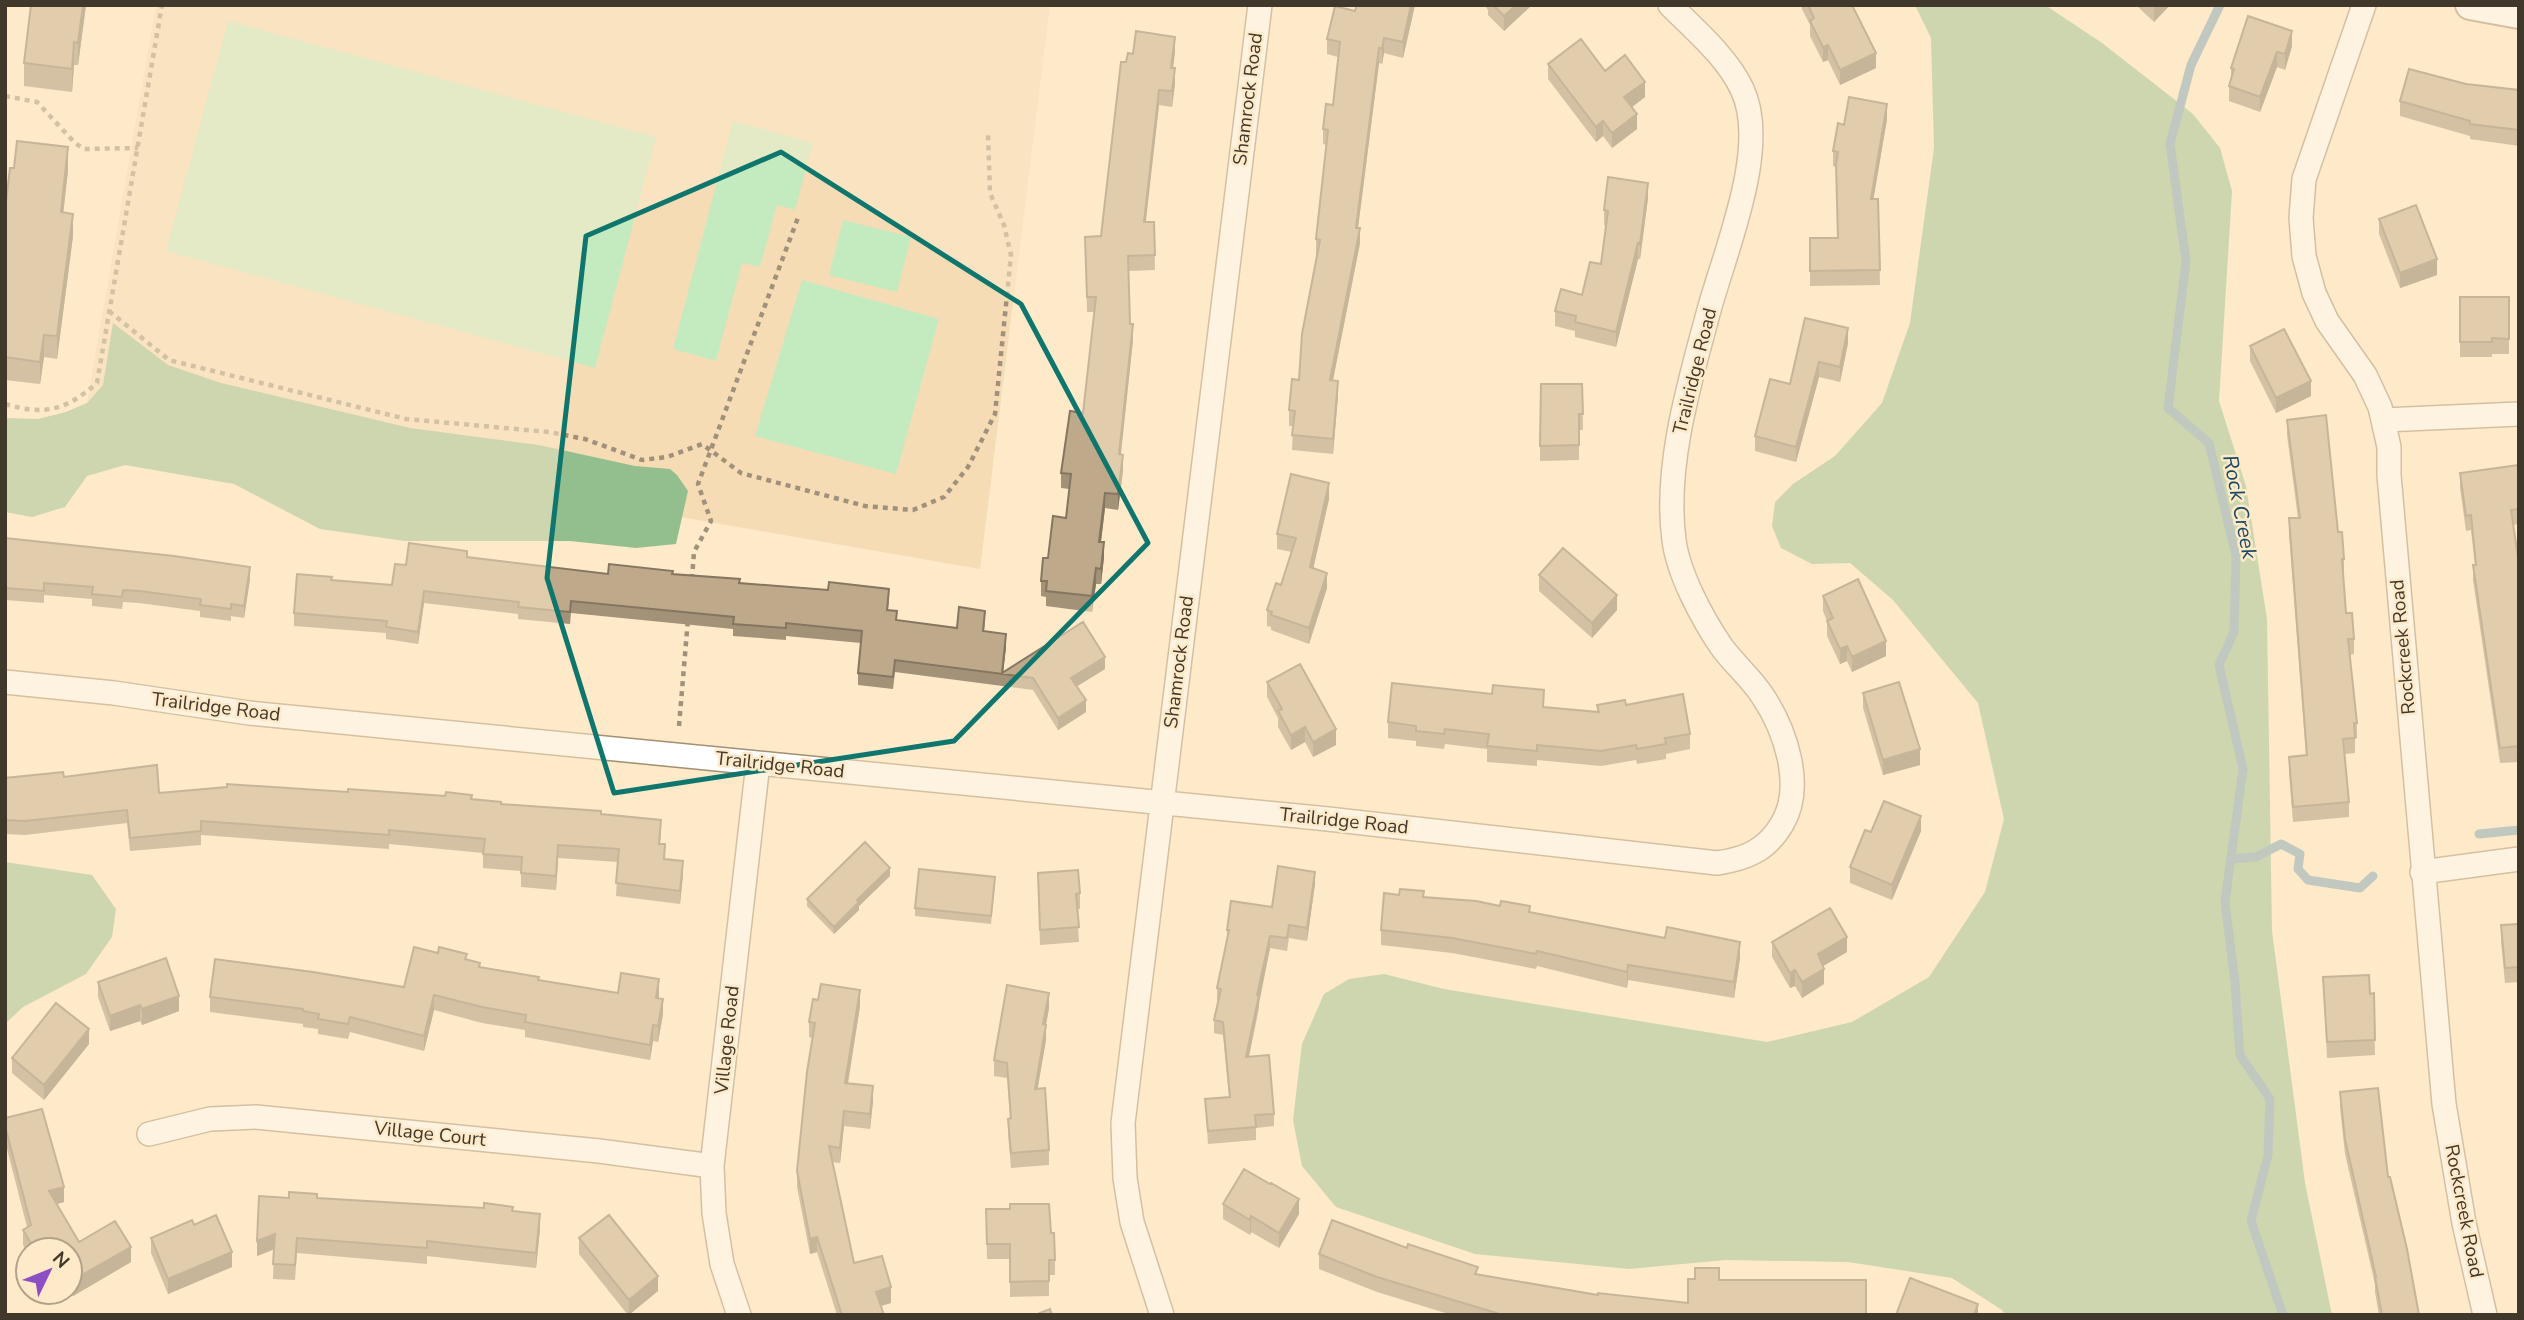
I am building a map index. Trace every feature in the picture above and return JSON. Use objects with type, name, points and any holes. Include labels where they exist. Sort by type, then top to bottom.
[{"type":"street","name":"Shamrock Road","points":[[1163,1315],[1132,1222],[1125,1178],[1122,1123],[1260,5]]},
{"type":"street","name":"Trailridge Road","points":[[5,682],[114,693],[249,713],[1342,821],[1717,863],[1740,860],[1760,850],[1774,838],[1788,816],[1793,793],[1789,759],[1779,726],[1762,695],[1721,646],[1694,600],[1674,541],[1672,490],[1678,441],[1709,311],[1741,202],[1752,145],[1750,117],[1743,90],[1729,67],[1670,5]]},
{"type":"street","name":"Rockcreek Road","points":[[2364,5],[2304,179],[2301,218],[2304,256],[2314,293],[2327,321],[2365,375],[2384,420],[2389,447],[2389,475],[2422,872],[2444,1104],[2464,1223],[2485,1315]]},
{"type":"street","points":[[2470,5],[2519,14]]},
{"type":"street","points":[[2384,420],[2519,414]]},
{"type":"street","name":"Village Road","points":[[740,1315],[722,1264],[714,1213],[712,1166],[758,763]]},
{"type":"street","points":[[2422,872],[2519,859]]},
{"type":"street","name":"Village Court","points":[[149,1134],[210,1119],[256,1117],[712,1166]]},
{"type":"path","points":[[5,404],[42,411],[64,407],[80,398],[97,383],[162,5]]},
{"type":"path","points":[[5,96],[37,102],[75,143],[84,149],[138,148]]},
{"type":"path","points":[[109,311],[169,360],[405,419],[549,432],[584,439],[642,460],[667,457],[702,444],[741,473],[865,506],[913,510],[944,498],[968,467],[995,414],[1011,255],[1004,225],[990,193],[988,135]]},
{"type":"path","points":[[691,592],[694,552],[711,521],[698,484],[799,215]]},
{"type":"path","points":[[679,726],[689,606]]},
{"type":"highlighted area","points":[[781,152],[1021,304],[1148,543],[954,741],[614,793],[547,578],[586,236]]},
{"type":"shaded area","points":[[156,5],[1050,5],[980,569],[85,414]]},
{"type":"green space","points":[[1915,5],[2045,5],[2102,43],[2193,114],[2220,148],[2232,191],[2219,401],[2246,486],[2267,619],[2272,931],[2305,1183],[2332,1315],[2005,1315],[2002,1310],[1952,1278],[1848,1262],[1726,1260],[1629,1269],[1475,1254],[1336,1207],[1302,1166],[1293,1120],[1302,1044],[1324,994],[1349,979],[1384,974],[1444,989],[1767,1042],[1852,1022],[1929,977],[1985,892],[2004,819],[1978,703],[1893,600],[1850,563],[1812,564],[1781,548],[1772,526],[1775,502],[1793,484],[1835,456],[1882,403],[1910,323],[1934,148],[1931,38]]},
{"type":"green space","points":[[228,21],[656,137],[595,368],[166,251]]},
{"type":"green space","points":[[733,121],[813,143],[795,210],[777,205],[760,267],[742,263],[716,361],[673,349]]},
{"type":"green space","points":[[843,220],[911,237],[897,292],[829,275]]},
{"type":"green space","points":[[802,280],[939,319],[896,474],[755,436]]},
{"type":"green space","points":[[113,323],[168,365],[221,383],[410,428],[539,445],[635,466],[670,469],[688,491],[676,544],[636,548],[570,541],[405,541],[320,529],[234,484],[125,465],[87,476],[65,507],[32,517],[5,512],[5,418],[38,419],[87,403],[103,385]]},
{"type":"green space","points":[[5,862],[92,875],[116,909],[112,937],[86,974],[23,1007],[5,1024]]},
{"type":"building","points":[[31,5],[83,5],[78,43],[74,42],[72,69],[24,63]]},
{"type":"building","points":[[1357,5],[1411,5],[1403,42],[1384,38],[1382,49],[1379,48],[1356,228],[1360,228],[1330,380],[1338,381],[1333,439],[1292,435],[1295,411],[1289,410],[1292,379],[1299,380],[1302,334],[1320,240],[1316,239],[1328,130],[1323,129],[1326,104],[1333,105],[1340,42],[1327,39],[1335,6],[1355,11]]},
{"type":"building","points":[[1493,5],[1516,5],[1504,16]]},
{"type":"building","points":[[1808,5],[1852,5],[1876,53],[1840,70],[1828,45],[1823,47],[1810,21],[1814,18]]},
{"type":"building","points":[[2248,16],[2292,31],[2285,54],[2277,52],[2260,97],[2229,86],[2234,69],[2231,68]]},
{"type":"building","points":[[1136,31],[1175,37],[1171,68],[1175,68],[1172,91],[1159,90],[1144,222],[1154,222],[1155,255],[1128,256],[1130,324],[1133,324],[1119,454],[1123,455],[1118,494],[1105,493],[1099,542],[1104,542],[1101,569],[1096,568],[1092,596],[1046,591],[1047,581],[1041,581],[1043,558],[1048,558],[1053,516],[1066,518],[1071,474],[1061,473],[1070,411],[1083,413],[1096,297],[1087,297],[1085,237],[1101,236],[1121,62],[1126,62],[1128,53],[1133,54]]},
{"type":"building","points":[[1581,39],[1605,71],[1625,55],[1645,82],[1624,97],[1637,114],[1612,133],[1603,121],[1596,127],[1548,64]]},
{"type":"building","points":[[2409,69],[2466,84],[2519,90],[2519,130],[2470,124],[2470,121],[2400,101]]},
{"type":"building","points":[[1849,97],[1887,104],[1871,199],[1878,199],[1880,270],[1810,271],[1810,238],[1838,238],[1838,152],[1833,151],[1838,123],[1844,125]]},
{"type":"building","points":[[17,141],[68,147],[61,212],[73,214],[57,336],[44,335],[40,362],[5,357],[5,210],[10,168],[14,168]]},
{"type":"building","points":[[1608,177],[1648,183],[1640,244],[1638,243],[1616,332],[1575,322],[1576,316],[1555,311],[1561,289],[1582,295],[1590,262],[1601,264],[1608,211],[1604,210]]},
{"type":"building","points":[[2416,205],[2437,259],[2400,273],[2379,219]]},
{"type":"building","points":[[2460,297],[2509,297],[2509,339],[2460,342]]},
{"type":"building","points":[[1805,318],[1848,328],[1840,367],[1819,362],[1796,447],[1755,436],[1770,379],[1790,384]]},
{"type":"building","points":[[2284,329],[2311,381],[2276,398],[2250,346]]},
{"type":"building","points":[[1541,384],[1582,384],[1583,414],[1579,414],[1579,445],[1540,446]]},
{"type":"building","points":[[2326,415],[2338,532],[2342,532],[2346,613],[2352,613],[2354,639],[2348,639],[2357,723],[2354,723],[2355,738],[2343,739],[2349,802],[2293,807],[2289,757],[2307,755],[2289,518],[2300,518],[2287,420]]},
{"type":"building","points":[[2519,465],[2519,509],[2511,510],[2519,564],[2519,746],[2500,748],[2473,565],[2476,565],[2471,515],[2466,516],[2460,473]]},
{"type":"building","points":[[1291,474],[1329,483],[1310,567],[1327,573],[1309,628],[1271,615],[1272,612],[1267,610],[1276,583],[1281,585],[1296,538],[1277,534]]},
{"type":"building","points":[[5,538],[250,567],[244,606],[231,604],[231,609],[200,605],[201,599],[139,591],[123,590],[122,597],[92,594],[93,587],[44,583],[44,591],[5,588]]},
{"type":"building","points":[[409,543],[467,551],[467,557],[608,574],[609,564],[673,571],[672,574],[740,579],[739,583],[828,590],[829,582],[889,589],[887,610],[897,611],[896,620],[957,628],[959,607],[985,611],[983,631],[1006,634],[1002,673],[1083,622],[1105,657],[1071,678],[1086,700],[1058,718],[1033,678],[895,660],[893,677],[858,673],[862,631],[786,623],[786,628],[733,624],[734,617],[571,601],[570,612],[518,607],[519,602],[424,591],[418,632],[386,627],[387,621],[294,613],[297,574],[392,585],[395,564],[406,565]]},
{"type":"building","points":[[1563,548],[1617,595],[1592,623],[1539,575]]},
{"type":"building","points":[[1858,579],[1886,641],[1852,657],[1847,646],[1840,649],[1827,621],[1833,618],[1823,596]]},
{"type":"building","points":[[1300,664],[1336,729],[1313,742],[1305,727],[1291,735],[1278,711],[1282,709],[1267,682]]},
{"type":"building","points":[[1899,682],[1920,749],[1883,760],[1863,693]]},
{"type":"building","points":[[1392,683],[1492,694],[1493,685],[1544,690],[1543,707],[1599,712],[1597,705],[1625,700],[1626,705],[1683,694],[1690,734],[1665,738],[1666,744],[1637,749],[1636,745],[1601,751],[1537,745],[1537,751],[1487,746],[1489,734],[1445,729],[1444,734],[1416,731],[1416,726],[1388,722]]},
{"type":"building","points":[[157,765],[159,793],[227,787],[227,784],[445,796],[446,792],[472,795],[471,799],[501,804],[601,811],[601,814],[661,820],[659,844],[665,844],[664,859],[683,861],[680,891],[616,883],[619,849],[558,845],[556,876],[521,873],[522,857],[483,854],[485,839],[389,830],[389,835],[201,821],[201,831],[130,838],[127,810],[25,821],[5,820],[5,778],[63,772],[64,777]]},
{"type":"building","points":[[1884,801],[1921,816],[1892,885],[1850,867],[1865,830],[1871,832]]},
{"type":"building","points":[[865,842],[890,868],[834,927],[807,899]]},
{"type":"building","points":[[1278,866],[1315,872],[1307,928],[1289,925],[1287,938],[1270,936],[1246,1057],[1269,1055],[1274,1114],[1255,1115],[1256,1127],[1208,1131],[1205,1099],[1230,1097],[1223,1022],[1214,1020],[1221,989],[1217,988],[1229,930],[1231,901],[1272,907]]},
{"type":"building","points":[[919,869],[995,877],[991,916],[915,908]]},
{"type":"building","points":[[1078,870],[1080,893],[1076,894],[1079,927],[1040,930],[1038,873]]},
{"type":"building","points":[[1400,889],[1424,891],[1423,897],[1476,901],[1500,906],[1501,901],[1530,906],[1529,912],[1665,938],[1667,927],[1740,942],[1734,982],[1628,965],[1627,972],[1537,951],[1536,954],[1452,938],[1381,930],[1384,893],[1399,895]]},
{"type":"building","points":[[1830,908],[1847,937],[1818,954],[1824,969],[1802,982],[1795,970],[1790,973],[1772,942]]},
{"type":"building","points":[[2519,924],[2519,967],[2505,968],[2501,925]]},
{"type":"building","points":[[414,947],[438,953],[439,947],[467,954],[465,959],[480,963],[479,967],[618,993],[621,973],[659,979],[656,998],[663,999],[658,1026],[653,1025],[650,1045],[525,1022],[526,1015],[434,995],[424,1036],[350,1017],[348,1024],[318,1019],[319,1014],[303,1009],[210,997],[215,959],[404,987]]},
{"type":"building","points":[[166,958],[179,996],[142,1009],[140,1005],[110,1016],[98,982]]},
{"type":"building","points":[[2369,975],[2370,994],[2374,993],[2375,1040],[2327,1042],[2323,977]]},
{"type":"building","points":[[821,984],[860,990],[845,1083],[873,1086],[870,1114],[844,1111],[840,1148],[829,1146],[854,1263],[882,1256],[891,1287],[876,1292],[884,1315],[842,1315],[817,1237],[810,1239],[797,1171],[815,1023],[809,1022],[813,999],[818,1000]]},
{"type":"building","points":[[1007,985],[1049,993],[1035,1089],[1045,1088],[1049,1150],[1011,1153],[1007,1063],[994,1060]]},
{"type":"building","points":[[56,1003],[89,1029],[44,1085],[12,1058]]},
{"type":"building","points":[[2378,1088],[2388,1177],[2407,1249],[2419,1315],[2382,1315],[2345,1139],[2340,1092]]},
{"type":"building","points":[[42,1109],[64,1187],[49,1191],[75,1236],[27,1236],[23,1230],[31,1225],[5,1118]]},
{"type":"building","points":[[1244,1169],[1299,1199],[1279,1233],[1251,1216],[1250,1220],[1223,1204]]},
{"type":"building","points":[[289,1192],[317,1194],[317,1198],[484,1208],[484,1203],[513,1207],[512,1211],[540,1214],[536,1253],[427,1241],[427,1248],[297,1238],[295,1265],[273,1264],[275,1234],[257,1241],[259,1196],[289,1198]]},
{"type":"building","points":[[1010,1204],[1049,1204],[1055,1260],[1049,1260],[1049,1281],[1010,1282],[1010,1244],[987,1244],[986,1209],[1010,1209]]},
{"type":"building","points":[[216,1215],[232,1252],[168,1279],[151,1238],[192,1220],[194,1225]]},
{"type":"building","points":[[609,1215],[658,1276],[629,1300],[579,1238]]},
{"type":"building","points":[[1332,1220],[1407,1248],[1408,1244],[1478,1267],[1475,1274],[1598,1295],[1688,1303],[1688,1279],[1695,1279],[1695,1268],[1719,1268],[1719,1280],[1866,1280],[1866,1315],[1503,1315],[1377,1277],[1319,1254]]},
{"type":"building","points":[[115,1221],[131,1247],[84,1274],[84,1239]]},
{"type":"building","points":[[1910,1278],[1978,1304],[1974,1315],[1896,1315]]},
{"type":"building","points":[[1050,1309],[1052,1315],[1035,1315]]},
{"type":"waterway","name":"Rock Creek","points":[[2220,5],[2191,65],[2170,144],[2186,261],[2168,408],[2209,443],[2236,556],[2234,632],[2219,665],[2243,769],[2225,902],[2240,1055],[2270,1099],[2268,1155],[2251,1221],[2283,1315]]},
{"type":"waterway","points":[[2479,834],[2519,830]]},
{"type":"waterway","points":[[2231,859],[2256,857],[2281,844],[2300,854],[2298,869],[2308,880],[2360,888],[2373,876]]}]
